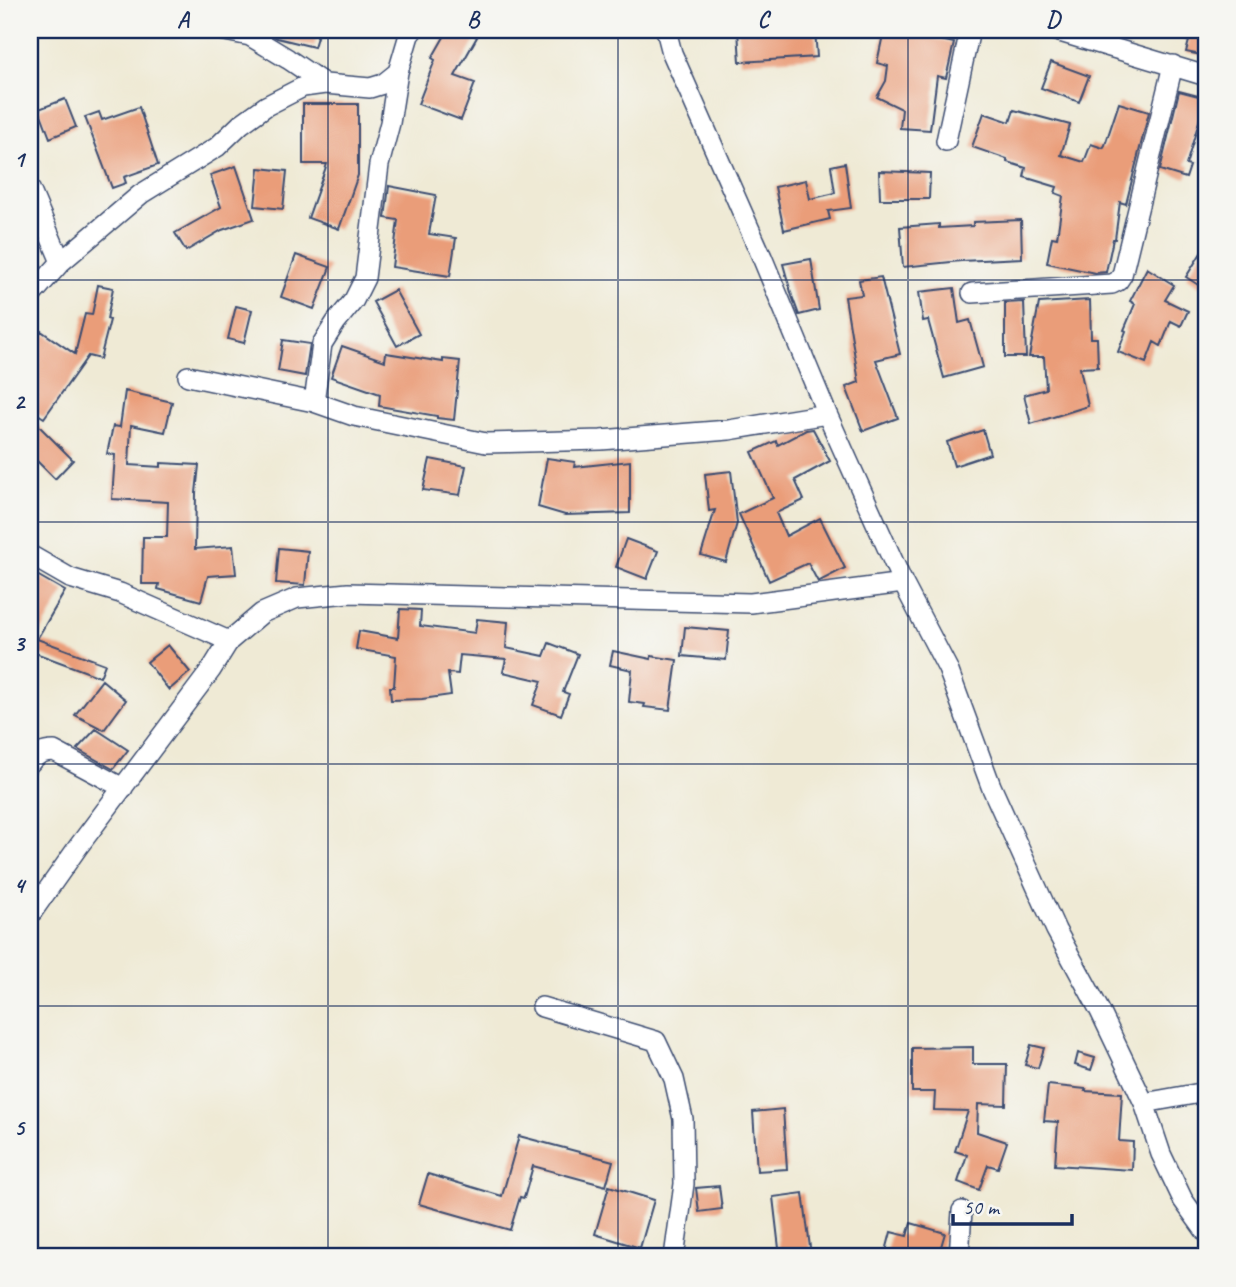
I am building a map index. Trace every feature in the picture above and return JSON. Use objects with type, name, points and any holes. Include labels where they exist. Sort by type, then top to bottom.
[{"type":"street","points":[[220,30],[250,36],[325,84]]},
{"type":"street","points":[[314,402],[322,344],[354,300],[365,278],[379,165],[390,123],[398,72],[413,30]]},
{"type":"street","points":[[666,30],[672,53],[762,257],[827,414],[903,583],[948,669],[990,786],[1056,930],[1100,1011],[1143,1104],[1161,1154],[1184,1199],[1206,1232]]},
{"type":"street","points":[[946,141],[970,30]]},
{"type":"street","points":[[1053,30],[1206,76]]},
{"type":"street","points":[[972,293],[1112,284],[1118,281],[1122,275],[1173,65]]},
{"type":"street","points":[[30,297],[61,262],[141,194],[217,147],[241,124],[266,106],[303,88],[325,84],[370,88],[383,84],[398,72]]},
{"type":"street","points":[[30,189],[61,262]]},
{"type":"street","points":[[188,376],[314,402],[354,416],[486,443],[601,440],[729,430],[827,414]]},
{"type":"street","points":[[30,555],[70,578],[120,593],[229,641]]},
{"type":"street","points":[[30,915],[211,670],[229,641],[262,613],[297,598],[348,593],[751,603],[903,583]]},
{"type":"street","points":[[30,763],[45,751],[54,751],[123,788]]},
{"type":"street","points":[[542,1007],[656,1041],[674,1079],[682,1119],[684,1184],[674,1257]]},
{"type":"street","points":[[1143,1104],[1206,1093]]},
{"type":"street","points":[[959,1257],[962,1211]]},
{"type":"building","points":[[264,30],[319,30],[314,47],[277,38]]},
{"type":"building","points":[[448,30],[465,30],[477,37],[455,76],[475,83],[461,120],[418,104],[435,60],[432,58]]},
{"type":"building","points":[[738,30],[815,30],[817,57],[740,62]]},
{"type":"building","points":[[884,30],[954,43],[946,78],[937,76],[930,130],[900,128],[902,109],[877,97],[886,81],[888,66],[877,63]]},
{"type":"building","points":[[1162,30],[1206,30],[1206,56],[1186,52],[1189,41],[1161,34]]},
{"type":"building","points":[[1051,62],[1089,76],[1079,102],[1041,88]]},
{"type":"building","points":[[1179,91],[1206,98],[1186,165],[1190,166],[1186,178],[1160,170]]},
{"type":"building","points":[[65,99],[76,127],[50,138],[39,109]]},
{"type":"building","points":[[1119,103],[1149,112],[1126,204],[1120,202],[1115,239],[1106,272],[1095,273],[1047,263],[1052,237],[1057,238],[1063,196],[1055,193],[1057,187],[1024,177],[1026,168],[972,147],[984,113],[1010,122],[1014,110],[1070,125],[1061,155],[1084,162],[1091,144],[1103,148],[1105,145]]},
{"type":"building","points":[[303,104],[358,104],[358,175],[339,229],[308,218],[327,164],[303,164]]},
{"type":"building","points":[[139,107],[158,165],[124,177],[126,183],[112,188],[85,117],[99,112],[102,120]]},
{"type":"building","points":[[845,163],[851,208],[828,211],[830,219],[784,230],[775,187],[806,180],[810,199],[835,193],[831,166]]},
{"type":"building","points":[[236,166],[254,219],[222,230],[186,251],[175,233],[221,207],[210,175]]},
{"type":"building","points":[[259,168],[287,171],[283,209],[255,206]]},
{"type":"building","points":[[879,171],[930,173],[929,199],[880,199]]},
{"type":"building","points":[[389,186],[436,195],[429,234],[456,238],[450,276],[392,267],[398,220],[385,218]]},
{"type":"building","points":[[1021,220],[1022,258],[903,267],[900,227],[939,224],[939,228],[973,226],[973,222]]},
{"type":"building","points":[[1206,245],[1206,290],[1186,277]]},
{"type":"building","points":[[296,255],[330,267],[314,309],[281,297]]},
{"type":"building","points":[[811,259],[819,310],[799,315],[783,264]]},
{"type":"building","points":[[1147,268],[1174,285],[1165,300],[1188,311],[1181,326],[1171,321],[1161,346],[1154,342],[1146,363],[1118,352],[1135,304],[1130,301]]},
{"type":"building","points":[[881,277],[900,354],[876,360],[898,418],[863,431],[846,387],[859,382],[845,297],[862,295],[859,280]]},
{"type":"building","points":[[98,285],[113,288],[107,319],[110,320],[100,359],[88,356],[44,418],[30,409],[30,403],[37,392],[30,387],[30,349],[41,331],[75,354],[85,314],[92,315]]},
{"type":"building","points":[[954,288],[959,323],[970,320],[983,367],[944,378],[928,320],[923,321],[919,292]]},
{"type":"building","points":[[395,290],[419,334],[397,346],[373,302]]},
{"type":"building","points":[[1090,300],[1091,338],[1097,338],[1098,367],[1080,368],[1088,406],[1031,424],[1024,395],[1046,389],[1044,357],[1029,357],[1039,303]]},
{"type":"building","points":[[1024,302],[1026,357],[1005,357],[1005,303]]},
{"type":"building","points":[[236,306],[252,310],[244,343],[228,339]]},
{"type":"building","points":[[283,340],[310,344],[305,376],[278,371]]},
{"type":"building","points":[[342,346],[385,361],[386,353],[443,362],[443,359],[460,361],[454,420],[379,406],[380,394],[331,377]]},
{"type":"building","points":[[125,391],[172,402],[165,432],[131,425],[129,465],[199,465],[195,549],[233,546],[236,574],[208,576],[201,601],[158,589],[159,584],[142,584],[143,537],[167,537],[168,502],[112,499],[115,455],[107,454],[113,426],[120,427]]},
{"type":"building","points":[[30,417],[73,460],[55,479],[30,454]]},
{"type":"building","points":[[813,429],[830,461],[795,480],[804,500],[776,513],[786,536],[820,518],[845,568],[818,582],[808,563],[769,581],[739,514],[773,498],[752,452],[776,441],[778,445]]},
{"type":"building","points":[[983,430],[990,454],[954,466],[947,442]]},
{"type":"building","points":[[547,458],[575,462],[574,467],[630,461],[630,513],[565,515],[538,507]]},
{"type":"building","points":[[430,459],[466,466],[460,495],[423,490]]},
{"type":"building","points":[[731,471],[737,523],[726,562],[701,555],[715,510],[709,511],[705,474]]},
{"type":"building","points":[[626,539],[658,551],[647,579],[616,567]]},
{"type":"building","points":[[279,548],[308,551],[305,585],[276,583]]},
{"type":"building","points":[[37,575],[65,591],[37,639],[105,664],[100,677],[30,651],[30,587]]},
{"type":"building","points":[[400,609],[421,610],[420,626],[475,633],[477,619],[508,622],[506,648],[544,656],[549,643],[578,654],[563,692],[569,694],[561,715],[533,705],[542,681],[503,672],[506,659],[460,655],[458,674],[448,673],[451,695],[391,700],[390,687],[394,687],[396,656],[356,649],[359,631],[398,638]]},
{"type":"building","points":[[685,627],[729,631],[726,660],[682,656]]},
{"type":"building","points":[[168,645],[190,672],[169,690],[147,662]]},
{"type":"building","points":[[613,651],[651,659],[651,656],[677,660],[670,710],[629,702],[632,670],[610,665]]},
{"type":"building","points":[[102,680],[126,700],[104,730],[75,715]]},
{"type":"building","points":[[96,729],[128,750],[113,769],[77,749]]},
{"type":"building","points":[[1031,1045],[1044,1048],[1038,1068],[1025,1065]]},
{"type":"building","points":[[973,1047],[973,1064],[1007,1064],[1006,1105],[978,1104],[977,1132],[1007,1142],[998,1168],[988,1165],[979,1190],[958,1182],[967,1155],[955,1151],[968,1111],[934,1110],[935,1092],[912,1092],[912,1048]]},
{"type":"building","points":[[1078,1053],[1095,1058],[1091,1070],[1075,1065]]},
{"type":"building","points":[[1048,1085],[1122,1093],[1119,1141],[1133,1142],[1132,1170],[1055,1165],[1058,1122],[1044,1121]]},
{"type":"building","points":[[783,1109],[787,1169],[757,1171],[753,1112]]},
{"type":"building","points":[[519,1136],[613,1161],[606,1186],[533,1166],[524,1198],[520,1197],[510,1230],[419,1204],[428,1174],[502,1196]]},
{"type":"building","points":[[609,1186],[654,1200],[640,1248],[595,1234]]},
{"type":"building","points":[[719,1186],[722,1209],[699,1212],[696,1188]]},
{"type":"building","points":[[803,1193],[811,1255],[780,1257],[773,1197]]},
{"type":"building","points":[[911,1223],[945,1233],[938,1257],[893,1257],[895,1253],[886,1251],[891,1232],[907,1236]]}]
